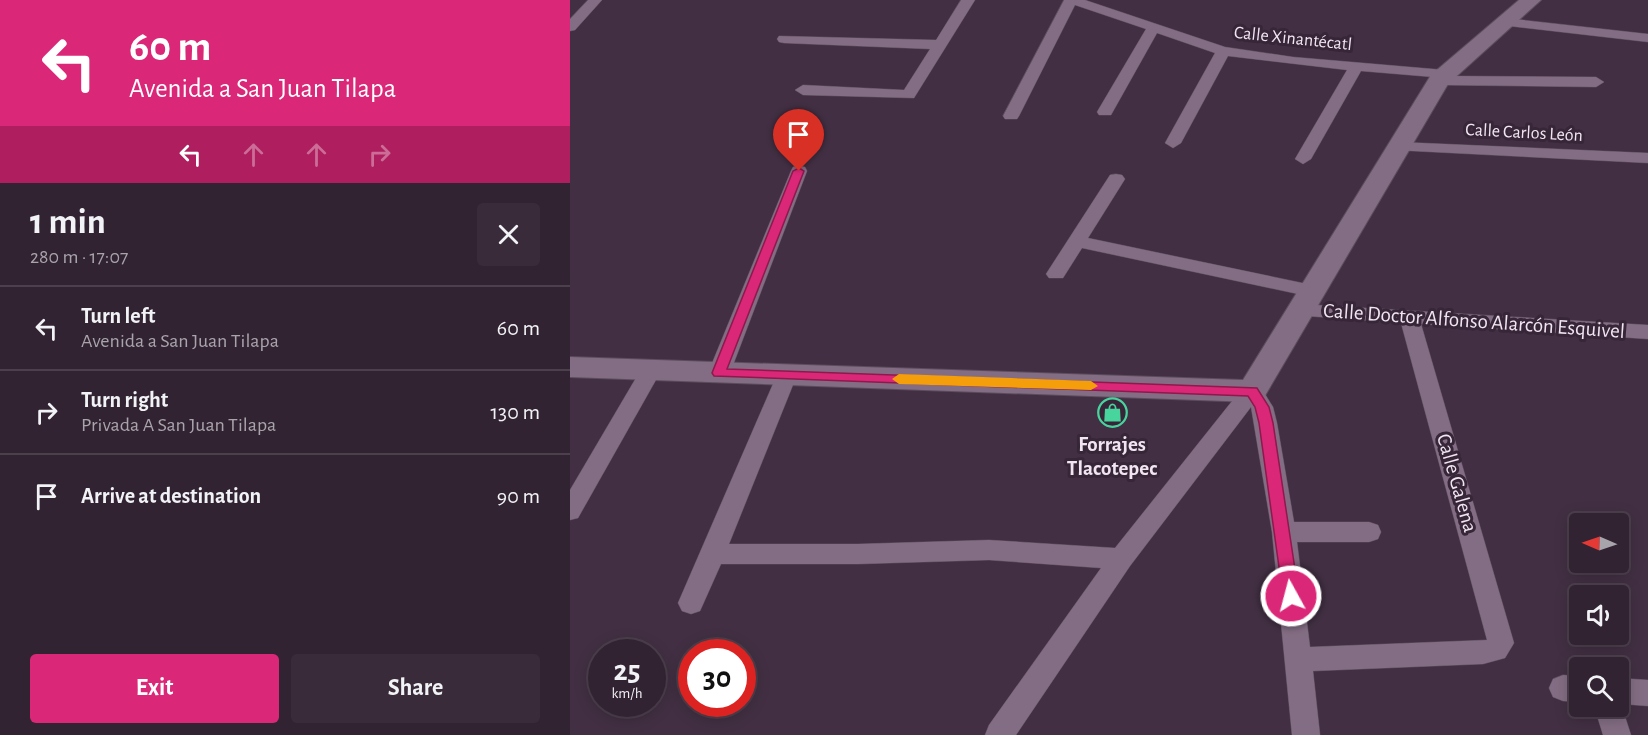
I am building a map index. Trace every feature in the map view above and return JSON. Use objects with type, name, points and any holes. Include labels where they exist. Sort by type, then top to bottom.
[{"type":"main road","points":[[570,368],[1252,391],[1442,77],[1531,0]]},
{"type":"street","points":[[570,27],[595,0]]},
{"type":"street","points":[[803,90],[909,95],[968,0]]},
{"type":"street","points":[[1011,116],[1072,0]]},
{"type":"street","name":"Calle Xinantécatl","points":[[1072,0],[1223,51],[1442,77],[1596,82]]},
{"type":"street","points":[[1505,22],[1648,38]]},
{"type":"street","points":[[1105,112],[1154,27]]},
{"type":"street","points":[[784,39],[942,45]]},
{"type":"street","points":[[1173,143],[1223,51]]},
{"type":"street","points":[[1303,159],[1358,66]]},
{"type":"street","name":"Calle Carlos León","points":[[1399,147],[1648,158]]},
{"type":"street","points":[[719,373],[799,171]]},
{"type":"street","points":[[1056,274],[1116,179]]},
{"type":"street","name":"Calle Doctor Alfonso Alarcón Esquivel","points":[[1076,241],[1306,300],[1409,316],[1648,332]]},
{"type":"street","name":"Calle Galena","points":[[1299,660],[1496,650],[1501,643],[1409,316]]},
{"type":"street","points":[[570,511],[650,371]]},
{"type":"street","points":[[691,603],[786,375]]},
{"type":"street","points":[[999,735],[1121,559],[1252,391],[1262,407],[1266,423],[1284,532],[1306,735]]},
{"type":"street","points":[[1284,532],[1370,532]]},
{"type":"street","points":[[713,554],[858,554],[989,550],[1121,559]]},
{"type":"street","points":[[1629,692],[1648,693]]},
{"type":"street","points":[[1611,717],[1617,735]]},
{"type":"slow traffic","points":[[899,379],[1091,386]]},
{"type":"place","name":"Forrajes Tlacotepec","points":[[1112,413]]},
{"type":"route","points":[[799,171],[719,373],[1252,391],[1262,407],[1266,423],[1284,532],[1291,596]]}]
